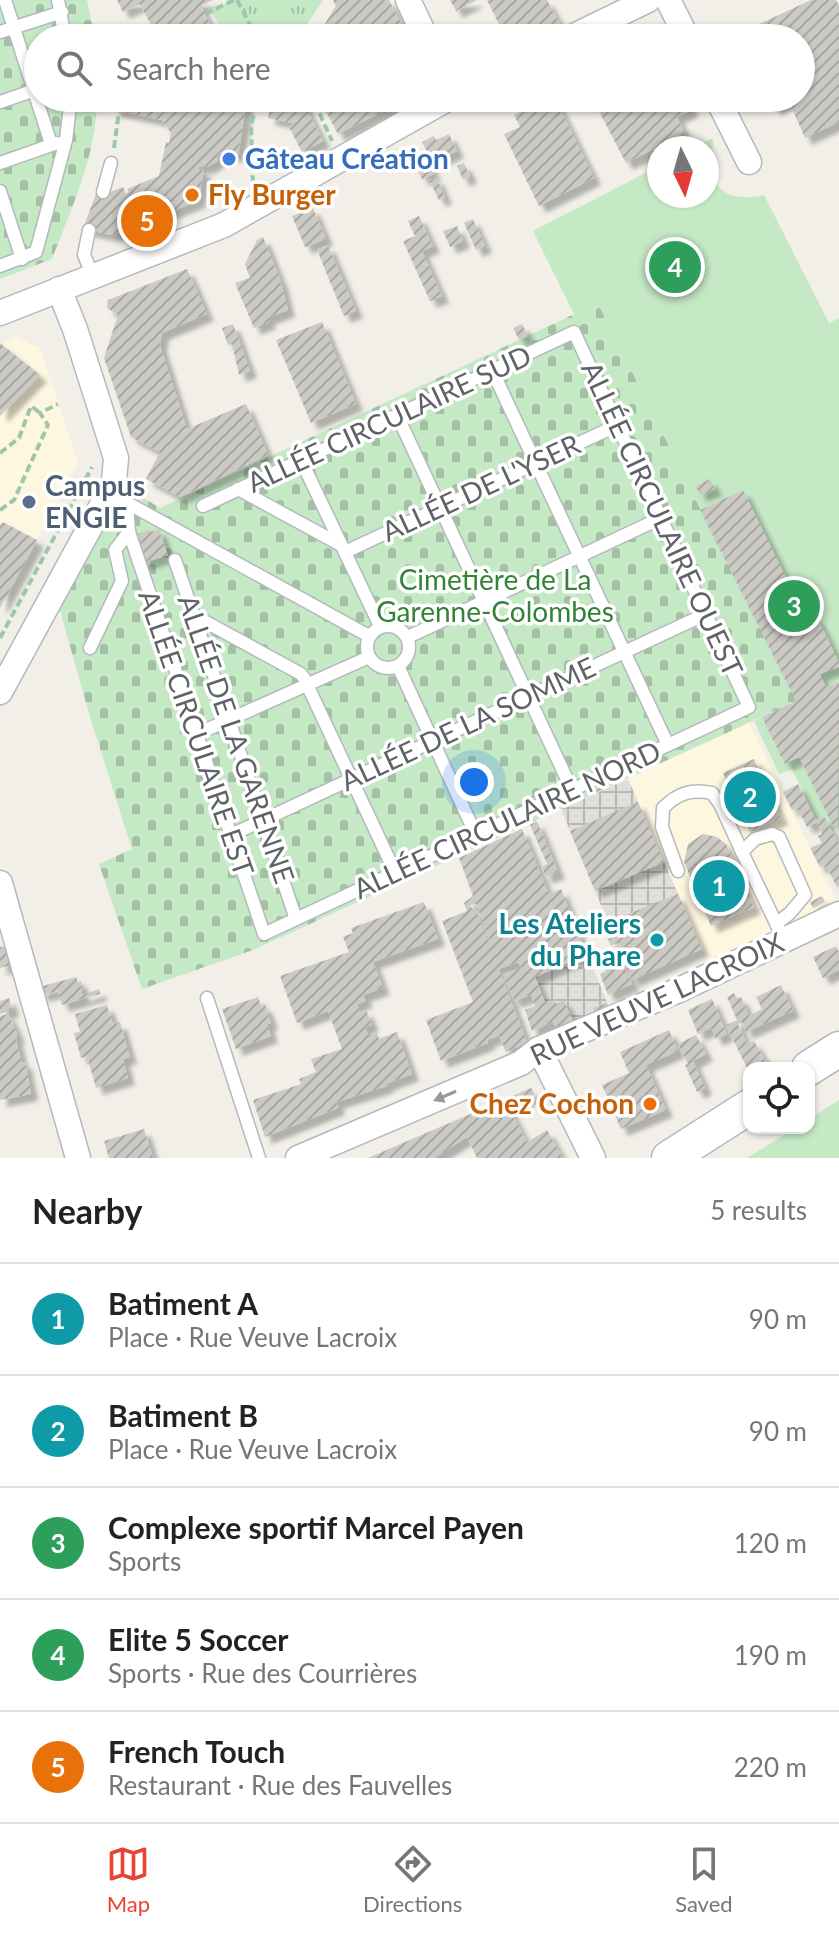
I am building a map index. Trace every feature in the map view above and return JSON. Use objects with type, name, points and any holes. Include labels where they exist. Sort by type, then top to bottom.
[{"type":"main road","points":[[815,1064],[839,1049]]},
{"type":"main road","points":[[815,1086],[839,1071]]},
{"type":"main road","points":[[669,1158],[743,1111]]},
{"type":"main road","points":[[703,1158],[743,1132]]},
{"type":"street","points":[[408,0],[419,24]]},
{"type":"street","points":[[668,0],[680,24]]},
{"type":"street","points":[[596,24],[638,2]]},
{"type":"street","points":[[0,313],[224,225],[424,112]]},
{"type":"street","points":[[724,112],[749,162]]},
{"type":"street","points":[[0,692],[117,499],[114,481],[116,458],[59,289]]},
{"type":"street","points":[[0,883],[78,1158]]},
{"type":"street","name":"RUE VEUVE LACROIX","points":[[298,1158],[521,1063],[539,1049],[679,990],[780,932],[839,914]]},
{"type":"street","points":[[539,1049],[593,1158]]},
{"type":"lane","points":[[5,0],[24,56]]},
{"type":"lane","points":[[0,32],[60,6]]},
{"type":"lane","points":[[0,102],[24,94]]},
{"type":"lane","points":[[42,112],[51,144]]},
{"type":"lane","points":[[0,266],[36,252],[66,140],[69,112]]},
{"type":"lane","points":[[0,163],[66,140]]},
{"type":"lane","points":[[103,192],[111,163]]},
{"type":"lane","points":[[0,191],[22,259]]},
{"type":"lane","points":[[89,230],[84,255],[93,276]]},
{"type":"lane","name":"ALLÉE CIRCULAIRE SUD","points":[[203,506],[574,332]]},
{"type":"lane","name":"ALLÉE CIRCULAIRE OUEST","points":[[574,332],[749,707]]},
{"type":"lane","points":[[492,370],[668,745]]},
{"type":"lane","points":[[397,415],[572,790]]},
{"type":"lane","name":"ALLÉE DE L'YSER","points":[[343,548],[441,508],[618,425]]},
{"type":"lane","points":[[301,460],[380,626]]},
{"type":"lane","points":[[238,489],[343,548]]},
{"type":"lane","points":[[90,648],[122,581],[115,550],[129,532],[117,499]]},
{"type":"lane","points":[[117,499],[369,636]]},
{"type":"lane","points":[[408,637],[661,518]]},
{"type":"lane","name":"ALLÉE CIRCULAIRE EST","points":[[129,532],[264,934]]},
{"type":"lane","name":"ALLÉE DE LA GARENNE","points":[[175,560],[296,919]]},
{"type":"lane","name":"ALLÉE DE LA SOMME","points":[[231,835],[706,614]]},
{"type":"lane","points":[[193,615],[301,674],[395,872]]},
{"type":"lane","points":[[380,626],[396,626],[408,637],[409,653],[398,666],[382,667],[369,657],[369,636],[380,626]]},
{"type":"lane","points":[[197,734],[369,657]]},
{"type":"lane","points":[[398,666],[476,835]]},
{"type":"lane","name":"ALLÉE CIRCULAIRE NORD","points":[[264,934],[749,707]]},
{"type":"lane","points":[[678,871],[662,827],[663,808],[674,797],[694,789],[712,793],[780,932]]},
{"type":"lane","points":[[742,852],[760,837],[772,834],[779,837],[805,895],[780,932]]},
{"type":"lane","points":[[207,998],[259,1158]]},
{"type":"path","points":[[205,14],[236,0],[249,24]]},
{"type":"path","points":[[111,163],[119,112]]},
{"type":"path","points":[[253,208],[251,126],[254,112]]},
{"type":"path","points":[[319,112],[330,138]]},
{"type":"path","points":[[40,413],[58,404]]},
{"type":"path","points":[[0,453],[19,438],[31,406],[40,413],[48,425],[14,500],[0,510]]},
{"type":"path","points":[[0,638],[90,472],[94,459]]},
{"type":"shaded area","name":"Campus ENGIE","points":[[15,337],[40,348],[78,463],[0,607],[0,344]]},
{"type":"shaded area","points":[[749,723],[836,901],[708,962],[628,779]]},
{"type":"shaded area","points":[[628,779],[702,949],[632,980],[561,809]]},
{"type":"shaded area","points":[[522,829],[549,894],[561,889],[609,1007],[556,1030],[485,846]]},
{"type":"green space","points":[[0,0],[87,0],[92,24],[24,24],[24,112],[96,112],[96,119],[88,160],[52,259],[0,279]]},
{"type":"green space","points":[[230,0],[323,0],[307,24],[219,24],[212,13]]},
{"type":"green space","points":[[647,172],[647,208],[719,208],[719,187],[736,196],[764,195],[829,323],[839,318],[839,826],[832,831],[824,816],[816,820],[792,769],[779,774],[754,721],[796,701],[598,304],[574,314],[533,231]]},
{"type":"green space","name":"Cimetière de La Garenne-Colombes","points":[[598,303],[796,701],[253,950],[142,989],[99,864],[132,849],[59,607],[126,487],[160,508]]},
{"type":"green space","points":[[839,1100],[839,1158],[747,1158],[785,1134],[815,1134],[815,1115]]},
{"type":"building","points":[[117,0],[213,0],[201,6],[210,24],[151,24],[140,4],[123,12]]},
{"type":"building","points":[[333,0],[389,0],[401,24],[325,24],[336,6]]},
{"type":"building","points":[[450,0],[477,0],[456,11]]},
{"type":"building","points":[[487,0],[547,0],[560,24],[499,24]]},
{"type":"building","points":[[811,0],[836,0],[839,6],[839,122],[805,138],[793,112],[815,112],[815,24],[759,24]]},
{"type":"building","points":[[123,112],[245,112],[238,156],[219,152],[217,161],[207,167],[199,166],[204,170],[198,201],[112,235],[83,229],[97,191],[107,193],[123,187],[126,194],[129,192],[127,189],[159,176],[171,133],[162,120]]},
{"type":"building","points":[[269,112],[308,112],[323,141],[302,152],[289,127],[292,123],[268,118]]},
{"type":"building","points":[[326,112],[382,112],[338,134]]},
{"type":"building","points":[[520,112],[562,112],[594,178],[539,206],[504,134],[520,127],[514,115]]},
{"type":"building","points":[[599,112],[688,112],[677,117],[685,133],[679,136],[647,136],[647,152],[626,163]]},
{"type":"building","points":[[449,134],[457,151],[433,163],[422,142]]},
{"type":"building","points":[[424,152],[434,174],[422,179],[412,158]]},
{"type":"building","points":[[464,163],[470,176],[463,180],[457,166]]},
{"type":"building","points":[[436,177],[445,197],[439,200],[429,180]]},
{"type":"building","points":[[313,208],[326,239],[305,247],[292,216]]},
{"type":"building","points":[[419,216],[433,246],[422,251],[442,296],[430,301],[403,241],[415,236],[408,221]]},
{"type":"building","points":[[473,219],[485,246],[476,250],[464,223]]},
{"type":"building","points":[[457,226],[463,241],[450,247],[443,231]]},
{"type":"building","points":[[263,237],[281,282],[288,310],[267,318],[269,322],[254,328],[235,283],[250,278],[245,264],[257,240]]},
{"type":"building","points":[[328,245],[356,311],[344,316],[317,250]]},
{"type":"building","points":[[187,269],[207,314],[162,333],[160,345],[187,429],[246,404],[268,455],[180,497],[146,479],[160,452],[131,437],[104,358],[118,315],[107,308],[108,300]]},
{"type":"building","points":[[322,322],[356,404],[311,423],[276,340]]},
{"type":"building","points":[[233,324],[250,371],[239,375],[232,344],[228,345],[222,328]]},
{"type":"building","points":[[522,324],[528,336],[519,340],[513,328]]},
{"type":"building","points":[[0,343],[40,375],[0,416]]},
{"type":"building","points":[[710,479],[715,489],[700,495],[696,486]]},
{"type":"building","points":[[743,490],[801,608],[805,606],[812,617],[817,617],[839,662],[839,667],[820,674],[826,687],[839,682],[838,827],[832,824],[799,757],[785,764],[762,717],[796,701],[700,510]]},
{"type":"building","points":[[3,522],[37,540],[0,608],[0,525]]},
{"type":"building","points":[[150,529],[151,532],[159,529],[168,555],[144,563],[135,538]]},
{"type":"building","points":[[754,759],[781,818],[750,832],[741,812],[733,816],[725,799],[734,796],[723,773]]},
{"type":"building","points":[[798,784],[817,822],[807,827],[797,807],[792,810],[783,792]]},
{"type":"building","points":[[638,802],[664,862],[595,891],[570,831]]},
{"type":"building","points":[[824,816],[839,845],[837,887],[825,864],[820,867],[810,848],[822,843],[816,820]]},
{"type":"building","points":[[537,821],[558,872],[546,877],[542,867],[547,864],[530,825]]},
{"type":"building","points":[[522,829],[549,894],[561,889],[587,954],[535,977],[545,1003],[554,1000],[556,1004],[564,1000],[574,1023],[556,1030],[553,1022],[532,1031],[525,1010],[535,1006],[531,995],[514,1001],[503,974],[521,968],[518,962],[499,969],[527,1042],[506,1052],[499,1036],[441,1061],[426,1020],[473,1002],[442,921],[467,911],[464,903],[473,896],[459,858]],"holes":[[[476,904],[492,947],[475,908],[472,909],[470,905]]]},
{"type":"building","points":[[703,834],[717,837],[726,844],[754,907],[711,926],[684,862],[688,844]]},
{"type":"building","name":"Les Ateliers du Phare","points":[[678,894],[702,949],[632,980],[617,943],[611,946],[608,939],[614,936],[608,922]]},
{"type":"building","points":[[822,896],[825,902],[813,908],[810,902]]},
{"type":"building","points":[[424,902],[438,939],[373,962],[383,988],[363,995],[366,1001],[357,1004],[360,1012],[366,1010],[372,1025],[365,1027],[368,1035],[377,1032],[379,1039],[397,1032],[412,1074],[387,1086],[336,1102],[338,1108],[265,1137],[253,1100],[301,1084],[299,1079],[316,1072],[311,1059],[342,1049],[328,1011],[297,1023],[280,976],[349,952],[343,937],[353,933],[351,928]]},
{"type":"building","points":[[6,946],[11,965],[0,968],[0,947]]},
{"type":"building","points":[[836,946],[839,970],[823,978],[813,957]]},
{"type":"building","points":[[618,952],[632,984],[608,995],[600,974],[606,971],[600,959]]},
{"type":"building","points":[[76,977],[78,982],[81,981],[82,995],[99,989],[100,994],[62,1005],[58,991],[41,995],[39,987]]},
{"type":"building","points":[[781,985],[793,1011],[746,1032],[742,1022],[738,1024],[747,1044],[754,1041],[766,1062],[744,1062],[726,1025],[737,1020],[727,997],[734,993],[737,998],[741,997],[749,1016],[762,1009],[756,997]]},
{"type":"building","points":[[258,997],[261,1006],[265,1005],[271,1023],[267,1024],[271,1036],[236,1049],[222,1009]]},
{"type":"building","points":[[9,998],[12,1010],[0,1014],[0,1001]]},
{"type":"building","points":[[712,999],[727,1034],[716,1039],[711,1028],[698,1034],[688,1010]]},
{"type":"building","points":[[607,1003],[609,1007],[595,1013],[593,1008]]},
{"type":"building","points":[[107,1005],[113,1024],[120,1022],[130,1057],[123,1059],[128,1078],[96,1088],[87,1056],[81,1058],[74,1033],[80,1032],[75,1014]]},
{"type":"building","points":[[8,1014],[17,1033],[16,1040],[22,1063],[25,1062],[31,1094],[0,1100],[0,1016]]},
{"type":"building","points":[[669,1030],[678,1051],[646,1065],[666,1110],[621,1129],[602,1085],[629,1073],[620,1052]]},
{"type":"building","points":[[696,1035],[706,1054],[693,1061],[705,1088],[697,1092],[678,1044]]},
{"type":"building","points":[[531,1088],[535,1094],[510,1110],[527,1142],[547,1130],[563,1158],[477,1158],[467,1137],[434,1158],[368,1158]]},
{"type":"building","points":[[144,1129],[153,1158],[109,1158],[104,1141]]},
{"type":"place","name":"Gâteau Création","points":[[229,159]]},
{"type":"place","name":"Fly Burger","points":[[192,195]]},
{"type":"place","name":"French Touch","points":[[147,221]]},
{"type":"place","name":"Elite 5 Soccer","points":[[675,267]]},
{"type":"place","name":"Campus ENGIE","points":[[29,502]]},
{"type":"place","name":"Complexe sportif Marcel Payen","points":[[794,606]]},
{"type":"place","name":"Batiment B","points":[[750,797]]},
{"type":"place","name":"Batiment A","points":[[719,886]]},
{"type":"place","name":"Les Ateliers du Phare","points":[[657,940]]},
{"type":"place","name":"Chez Cochon","points":[[650,1104]]}]
